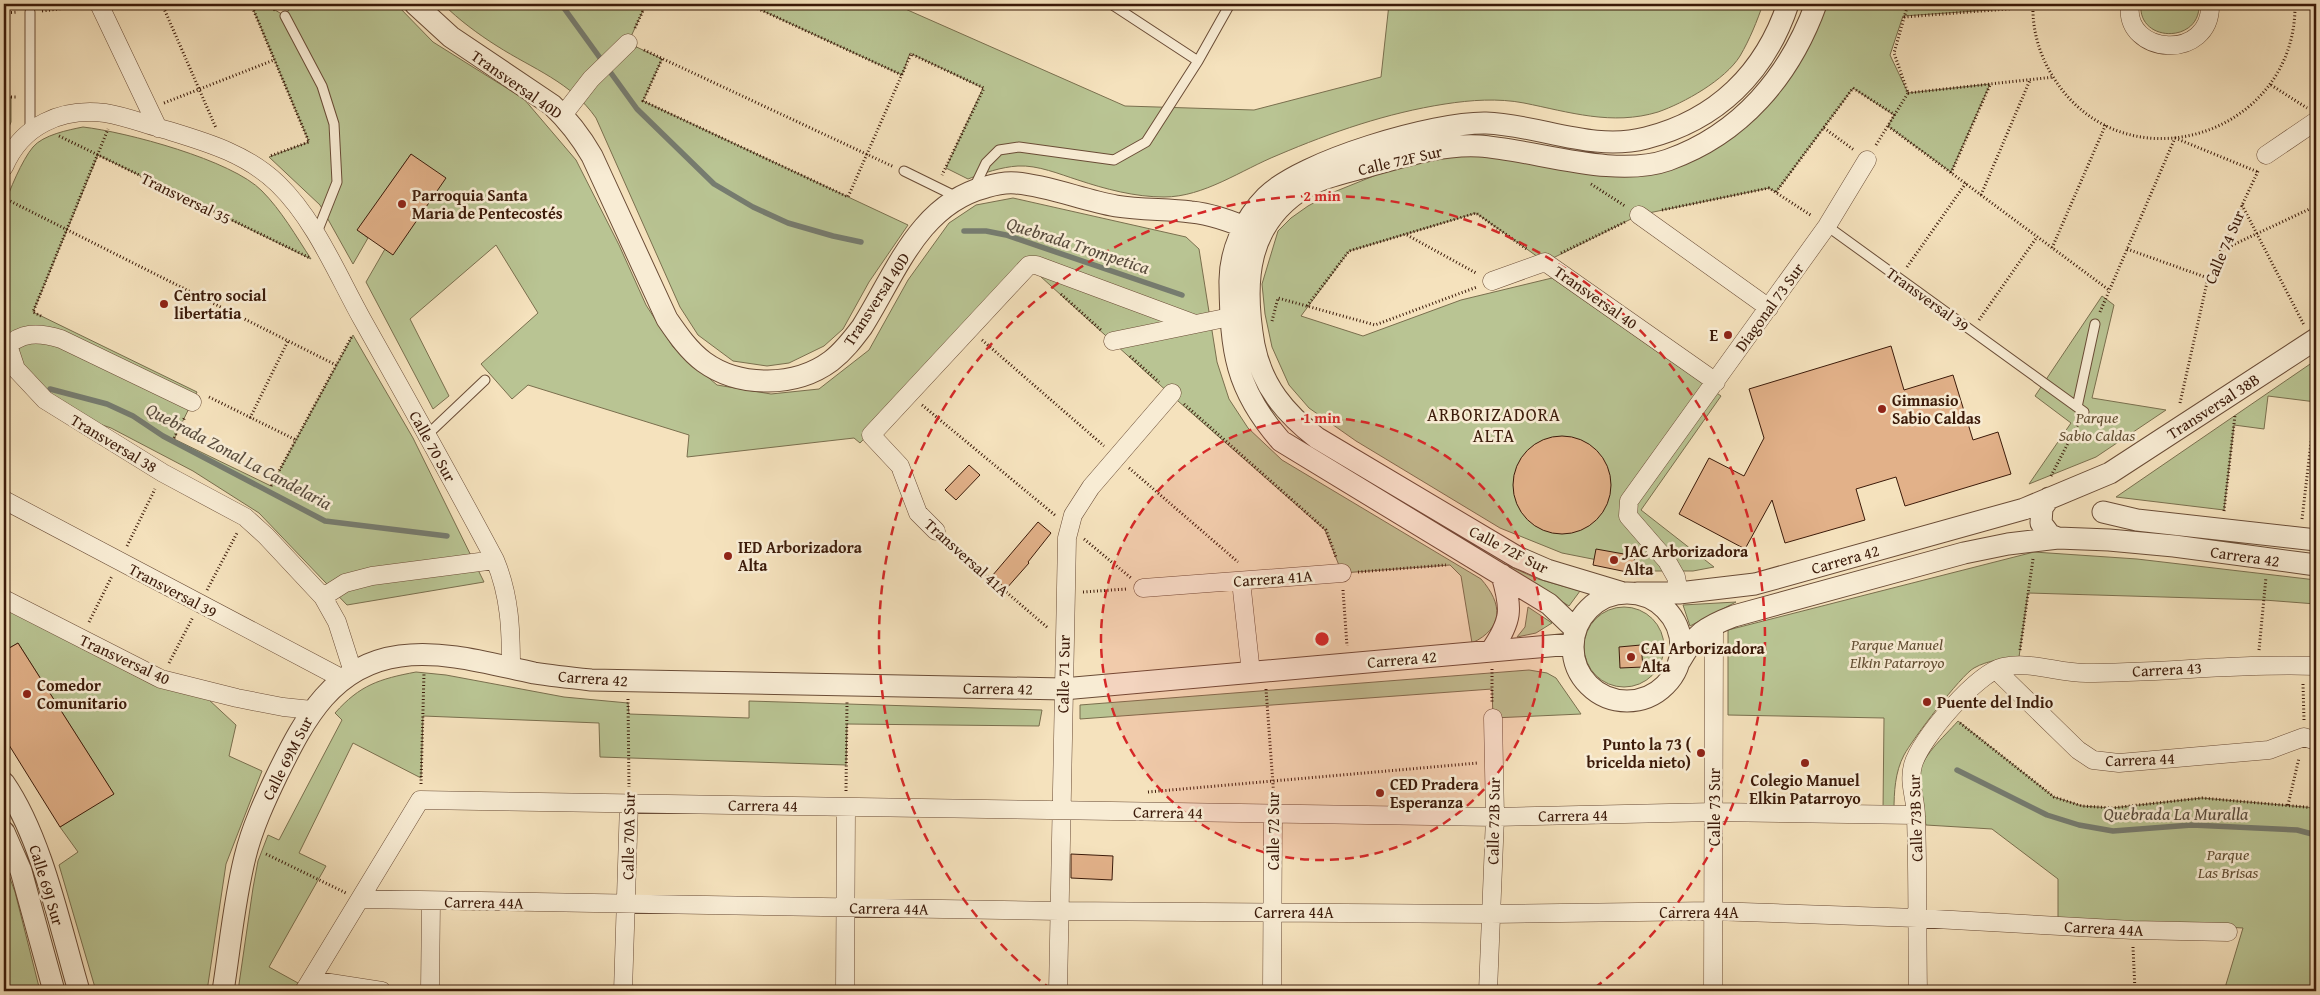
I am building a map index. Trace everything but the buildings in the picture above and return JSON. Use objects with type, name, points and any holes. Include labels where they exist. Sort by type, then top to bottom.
[{"type":"street","points":[[99,4],[158,128]]},
{"type":"street","name":"Transversal 40D","points":[[415,4],[422,13],[451,37],[552,105],[563,115],[581,137],[592,156],[667,319],[684,343],[703,362],[731,377],[763,381],[784,380],[817,369],[830,362],[851,341],[862,326],[922,229],[935,214],[965,194],[998,184],[1014,183],[1042,186],[1111,205],[1137,210],[1206,214],[1252,230]]},
{"type":"street","name":"Calle 72F Sur","points":[[1573,636],[1556,609],[1281,441],[1264,421],[1243,383],[1231,339],[1230,278],[1235,253],[1252,230],[1266,197],[1300,174],[1371,147],[1424,131],[1463,124],[1507,124],[1600,142],[1618,142],[1645,138],[1668,131],[1709,111],[1743,84],[1757,67],[1772,43],[1788,4]]},
{"type":"street","name":"Calle 72F Sur","points":[[1628,593],[1554,573],[1517,557],[1317,438],[1289,415],[1264,376],[1256,353],[1251,328],[1248,278],[1252,230],[1307,186],[1334,176],[1420,152],[1475,146],[1520,150],[1622,167],[1646,166],[1688,152],[1735,125],[1765,95],[1783,72],[1816,4]]},
{"type":"street","points":[[2130,4],[2132,20],[2139,32],[2149,41],[2161,46],[2187,43],[2198,36],[2206,25],[2210,4]]},
{"type":"street","points":[[563,115],[591,79],[616,57],[628,43]]},
{"type":"street","points":[[4,167],[12,151],[34,128],[69,113],[88,112],[114,115],[225,149],[251,163],[278,184],[316,236]]},
{"type":"street","points":[[2266,155],[2312,115]]},
{"type":"street","name":"Diagonal 73 Sur","points":[[1679,593],[1676,577],[1667,561],[1654,543],[1628,516],[1627,508],[1629,501],[1827,226],[1867,160]]},
{"type":"street","points":[[1638,215],[1769,308]]},
{"type":"street","name":"Calle 70 Sur","points":[[316,236],[496,560],[507,591],[510,610],[511,668]]},
{"type":"street","points":[[1492,281],[1545,262]]},
{"type":"street","name":"Transversal 40","points":[[1545,262],[1716,382]]},
{"type":"street","points":[[909,394],[1029,265],[1036,265],[1195,324]]},
{"type":"street","points":[[1113,341],[1230,317]]},
{"type":"street","points":[[6,347],[16,339],[30,334],[43,334],[60,339],[192,402]]},
{"type":"street","name":"Transversal 38B","points":[[2068,490],[2110,472],[2314,340]]},
{"type":"street","name":"Transversal 38","points":[[6,347],[16,369],[45,400],[155,468],[245,517],[304,575],[323,597]]},
{"type":"street","name":"Calle 71 Sur","points":[[1058,991],[1064,594],[1065,554],[1069,527],[1073,515],[1091,486],[1172,393]]},
{"type":"street","name":"Transversal 41A","points":[[909,394],[871,436],[900,466],[918,513],[936,531]]},
{"type":"street","points":[[2102,508],[2088,492],[2068,490],[2043,501],[2041,524],[2050,535],[2058,538],[2084,539],[2098,529],[2102,521],[2102,508],[2110,472]]},
{"type":"street","name":"Transversal 39","points":[[4,500],[348,675]]},
{"type":"street","name":"Carrera 42","points":[[1628,593],[1679,593],[1740,587],[2012,512],[2043,501]]},
{"type":"street","name":"Carrera 42","points":[[2102,508],[2137,520],[2308,539]]},
{"type":"street","name":"Carrera 42","points":[[1680,661],[1696,635],[1714,624],[1753,610],[1964,553],[2058,538]]},
{"type":"street","name":"Carrera 42","points":[[2084,539],[2174,546],[2316,565]]},
{"type":"street","points":[[348,675],[337,622],[323,597],[345,583],[372,576],[496,560]]},
{"type":"street","name":"Carrera 41A","points":[[1143,588],[1342,573]]},
{"type":"street","points":[[1491,651],[1508,622],[1508,600],[1502,575]]},
{"type":"street","points":[[1241,580],[1258,672]]},
{"type":"street","points":[[1628,593],[1657,602],[1673,617],[1681,639],[1680,661],[1672,677],[1654,694],[1646,698],[1629,701],[1612,700],[1596,693],[1584,681],[1575,666],[1573,636],[1580,616],[1591,605],[1605,596],[1628,593]]},
{"type":"street","name":"Transversal 40","points":[[4,599],[161,679],[237,698],[283,707],[312,710]]},
{"type":"street","name":"Calle 73 Sur","points":[[1713,991],[1714,624]]},
{"type":"street","name":"Carrera 42","points":[[348,675],[387,658],[424,654],[449,656],[562,677],[1062,690],[1491,651],[1573,636]]},
{"type":"street","name":"Carrera 43","points":[[2018,665],[2087,673],[2258,665],[2316,666]]},
{"type":"street","name":"Calle 73B Sur","points":[[1918,991],[1916,814],[1911,780],[1913,766],[1917,755],[1948,714],[1973,686],[1996,670],[2018,665]]},
{"type":"street","name":"Carrera 44","points":[[1996,670],[2078,750],[2093,760],[2119,763],[2217,756],[2269,750],[2304,737],[2316,741]]},
{"type":"street","name":"Calle 69M Sur","points":[[223,991],[241,875],[248,845],[270,790],[295,738],[312,710],[322,698],[348,675]]},
{"type":"street","name":"Calle 72B Sur","points":[[1488,991],[1495,817],[1493,718]]},
{"type":"street","name":"Calle 69J Sur","points":[[4,783],[17,805],[36,850],[79,991]]},
{"type":"street","points":[[382,991],[308,985],[420,800]]},
{"type":"street","name":"Carrera 44","points":[[420,800],[1495,817],[1714,812],[1916,814]]},
{"type":"street","name":"Calle 70A Sur","points":[[623,991],[629,803]]},
{"type":"street","points":[[845,991],[846,807]]},
{"type":"street","name":"Calle 72 Sur","points":[[1272,991],[1273,813]]},
{"type":"street","name":"Calle 69J Sur","points":[[4,832],[21,870],[54,991]]},
{"type":"street","name":"Carrera 44A","points":[[360,899],[1059,912],[1491,914],[1713,911],[1917,918],[2133,930],[2228,932]]},
{"type":"street","points":[[430,991],[431,901]]},
{"type":"lane","points":[[1111,4],[1198,61]]},
{"type":"lane","points":[[904,172],[937,187],[965,194],[986,163],[999,150],[1019,147],[1114,160],[1146,142],[1198,61],[1230,4]]},
{"type":"lane","points":[[30,12],[34,128]]},
{"type":"lane","points":[[285,16],[322,86],[334,124],[337,182],[316,236]]},
{"type":"lane","name":"Transversal 39","points":[[1827,226],[2081,410]]},
{"type":"lane","points":[[2081,410],[2095,324]]},
{"type":"lane","points":[[427,435],[485,380]]},
{"type":"path","points":[[7,4],[6,13],[99,4]]},
{"type":"path","points":[[162,4],[225,149]]},
{"type":"path","points":[[251,4],[309,142],[251,163]]},
{"type":"path","points":[[646,4],[628,43],[904,172]]},
{"type":"path","points":[[748,4],[902,75]]},
{"type":"path","points":[[1824,128],[1867,160],[1908,93],[1894,53],[1908,4]]},
{"type":"path","points":[[1904,17],[2033,5],[2035,29],[2040,50],[2054,77],[2075,104],[2106,124],[2132,134],[2153,138],[2175,138],[2207,132],[2228,122],[2249,108],[2270,85],[2288,52],[2293,34],[2295,4]]},
{"type":"path","points":[[662,59],[642,101],[848,197],[911,54],[984,88],[937,187]]},
{"type":"path","points":[[148,109],[274,60]]},
{"type":"path","points":[[1908,93],[2054,77]]},
{"type":"path","points":[[1981,195],[2030,80]]},
{"type":"path","points":[[1951,173],[1990,84]]},
{"type":"path","points":[[2270,85],[2312,115]]},
{"type":"path","points":[[1776,192],[1853,88],[1895,115]]},
{"type":"path","points":[[33,312],[114,115]]},
{"type":"path","points":[[2052,248],[2106,124]]},
{"type":"path","points":[[1888,126],[2109,290]]},
{"type":"path","name":"Transversal 35","points":[[34,128],[98,155],[335,270]]},
{"type":"path","points":[[2175,138],[2258,172]]},
{"type":"path","points":[[2095,324],[2175,138]]},
{"type":"path","name":"Calle 74 Sur","points":[[2174,431],[2208,278],[2266,155]]},
{"type":"path","points":[[1899,278],[1966,183]]},
{"type":"path","points":[[1769,188],[1827,226]]},
{"type":"path","points":[[4,198],[336,365]]},
{"type":"path","points":[[2242,205],[2314,340]]},
{"type":"path","points":[[2221,251],[2316,206]]},
{"type":"path","name":"Transversal 40","points":[[1406,235],[1476,212],[1545,262]]},
{"type":"path","points":[[1306,306],[1349,251],[1406,235],[1492,281]]},
{"type":"path","points":[[1972,331],[2037,237]]},
{"type":"path","points":[[2127,249],[2208,278]]},
{"type":"path","points":[[1270,327],[1278,298],[1375,325],[1492,281]]},
{"type":"path","points":[[1057,290],[1326,530],[1342,573],[1348,664]]},
{"type":"path","points":[[271,486],[362,318]]},
{"type":"path","points":[[250,418],[288,341]]},
{"type":"path","points":[[2222,528],[2238,390]]},
{"type":"path","points":[[909,394],[1143,588]]},
{"type":"path","points":[[2308,539],[2316,400]]},
{"type":"path","points":[[2043,501],[2081,410]]},
{"type":"path","name":"Transversal 41A","points":[[936,531],[1064,641]]},
{"type":"path","points":[[2018,665],[2036,541]]},
{"type":"path","points":[[2258,665],[2267,559]]},
{"type":"path","points":[[1342,573],[1450,565]]},
{"type":"path","points":[[1064,594],[1143,588]]},
{"type":"path","points":[[1491,651],[1493,718]]},
{"type":"path","points":[[420,800],[424,654]]},
{"type":"path","name":"Calle 72 Sur","points":[[1258,672],[1273,781],[1273,813]]},
{"type":"path","name":"Calle 70A Sur","points":[[628,680],[629,803]]},
{"type":"path","points":[[1948,714],[2054,797],[2068,802],[2112,808],[2202,798],[2316,808]]},
{"type":"path","points":[[846,724],[846,807]]},
{"type":"path","points":[[1138,793],[1494,762]]},
{"type":"path","points":[[248,845],[360,899]]},
{"type":"path","points":[[2133,930],[2135,991]]},
{"type":"green space","points":[[251,4],[265,4],[285,16],[292,4],[396,4],[433,42],[524,99],[576,160],[619,245],[646,305],[673,347],[717,385],[771,394],[819,389],[869,350],[908,280],[949,223],[976,205],[1013,198],[1186,237],[1199,249],[1217,362],[1229,399],[1248,428],[1282,460],[1481,579],[1493,597],[1496,606],[1497,615],[1495,623],[1482,637],[1472,643],[1461,576],[1450,565],[1342,573],[1325,530],[1170,394],[1029,266],[860,443],[854,438],[687,457],[689,435],[528,385],[512,399],[481,364],[538,313],[496,245],[410,319],[449,396],[433,409],[366,282],[385,249],[411,154],[358,230],[368,238],[353,264],[320,205],[269,157],[309,142]]},
{"type":"green space","points":[[443,4],[646,4],[628,43],[662,59],[643,101],[908,225],[869,282],[843,329],[824,346],[789,363],[767,366],[733,361],[698,335],[680,307],[596,118],[563,85],[483,37]]},
{"type":"green space","points":[[748,4],[894,4],[1125,106],[1254,110],[1381,77],[1389,4],[1763,4],[1740,56],[1725,74],[1691,97],[1658,112],[1624,118],[1607,118],[1504,100],[1445,104],[1360,124],[1278,155],[1208,188],[1179,196],[1164,197],[1120,192],[1048,170],[1026,166],[999,169],[968,179],[946,168],[983,88],[910,53],[902,75]]},
{"type":"green space","points":[[1821,4],[2033,4],[2033,7],[1903,16],[1890,55],[1908,93],[1990,84],[1951,172],[1888,126],[1894,115],[1853,88],[1776,192],[1769,188],[1639,215],[1545,262],[1476,213],[1349,251],[1301,316],[1363,336],[1461,300],[1552,278],[1721,396],[1641,510],[1714,567],[1693,571],[1653,571],[1562,553],[1500,528],[1356,441],[1309,408],[1289,385],[1272,347],[1265,314],[1262,284],[1278,231],[1291,218],[1334,192],[1381,173],[1427,159],[1461,155],[1636,167],[1745,116]]},
{"type":"green space","points":[[2141,4],[2199,4],[2197,17],[2190,26],[2180,32],[2169,34],[2158,32],[2149,26],[2142,17]]},
{"type":"green space","points":[[4,97],[11,97],[11,122],[4,139]]},
{"type":"green space","points":[[83,127],[151,141],[177,149],[204,158],[247,180],[262,191],[276,206],[311,259],[98,155],[33,312],[197,392],[174,439],[271,486],[353,335],[413,438],[484,582],[347,605],[259,513],[193,471],[111,428],[60,410],[4,344],[4,207],[16,176],[33,147],[49,136]]},
{"type":"green space","name":"Parque Sabio Caldas","points":[[2102,296],[2114,305],[2092,398],[2166,410],[2096,457],[2029,484],[2071,423],[2035,396]]},
{"type":"green space","points":[[2316,360],[2316,402],[2268,396],[2264,429],[2234,425],[2224,510],[2116,497]]},
{"type":"green space","name":"Parque Manuel Elkin Patarroyo","points":[[2034,552],[2137,559],[2316,580],[2316,604],[2264,600],[2028,593],[2019,657],[1979,665],[1968,673],[1948,695],[1904,755],[1897,775],[1894,811],[1883,811],[1884,718],[1728,715],[1728,630]]},
{"type":"green space","points":[[1500,562],[1538,579],[1580,591],[1569,606]]},
{"type":"green space","points":[[1736,602],[1690,626],[1683,605]]},
{"type":"green space","points":[[4,607],[153,685],[208,699],[236,725],[229,756],[262,771],[226,864],[207,991],[96,991],[59,865],[78,852],[60,827],[113,793],[18,643],[4,651]]},
{"type":"green space","points":[[1528,607],[1552,623],[1536,633],[1517,637],[1525,627]]},
{"type":"green space","points":[[1624,607],[1639,610],[1652,619],[1661,632],[1664,647],[1661,662],[1652,675],[1639,684],[1624,687],[1609,684],[1596,675],[1587,662],[1584,647],[1587,632],[1596,619],[1609,610]]},
{"type":"green space","points":[[1529,670],[1547,673],[1556,678],[1581,714],[1493,718],[1492,689],[1080,719],[1080,705]]},
{"type":"green space","points":[[416,672],[446,675],[564,697],[628,703],[629,714],[749,718],[749,701],[1042,710],[1039,726],[847,724],[846,765],[600,757],[599,723],[423,716],[421,778],[353,743],[299,853],[326,866],[269,967],[298,983],[293,991],[238,991],[258,861],[268,835],[279,840],[342,720],[335,713],[353,696],[371,685],[391,677]]},
{"type":"green space","name":"Parque Las Brisas","points":[[1958,721],[2054,797],[2082,806],[2112,808],[2202,798],[2316,808],[2316,991],[2224,991],[2243,928],[2058,918],[2058,879],[1992,829],[1926,825],[1917,790],[1919,771],[1933,748]]},
{"type":"green space","points":[[4,862],[15,892],[40,991],[4,991]]},
{"type":"waterway","name":"Quebrada Trompetica","points":[[561,4],[637,109],[714,184],[753,207],[788,223],[861,242]]},
{"type":"waterway","name":"Quebrada Trompetica","points":[[964,231],[986,231],[1006,235],[1182,295]]},
{"type":"waterway","name":"Quebrada Zonal La Candelaria","points":[[50,389],[107,404],[133,416],[163,436],[325,521],[447,536]]},
{"type":"waterway","name":"Quebrada La Muralla","points":[[1957,770],[2047,815],[2079,825],[2113,831],[2192,825],[2297,830],[2316,835]]},
{"type":"place","name":"Parroquia Santa Maria de Pentecostés","points":[[402,204]]},
{"type":"place","name":"Centro social libertatia","points":[[164,304]]},
{"type":"place","name":"E","points":[[1728,335]]},
{"type":"place","name":"Gimnasio Sabio Caldas","points":[[1882,409]]},
{"type":"place","name":"IED Arborizadora Alta","points":[[728,556]]},
{"type":"place","name":"JAC Arborizadora Alta","points":[[1614,560]]},
{"type":"place","name":"CAI Arborizadora Alta","points":[[1631,657]]},
{"type":"place","name":"Comedor Comunitario","points":[[27,694]]},
{"type":"place","name":"Puente del Indio","points":[[1927,702]]},
{"type":"place","name":"Punto la 73 ( bricelda nieto)","points":[[1701,753]]},
{"type":"place","name":"Colegio Manuel Elkin Patarroyo","points":[[1805,763]]},
{"type":"place","name":"CED Pradera Esperanza","points":[[1380,793]]},
{"type":"district","name":"ARBORIZADORA ALTA","points":[[1494,424]]}]
